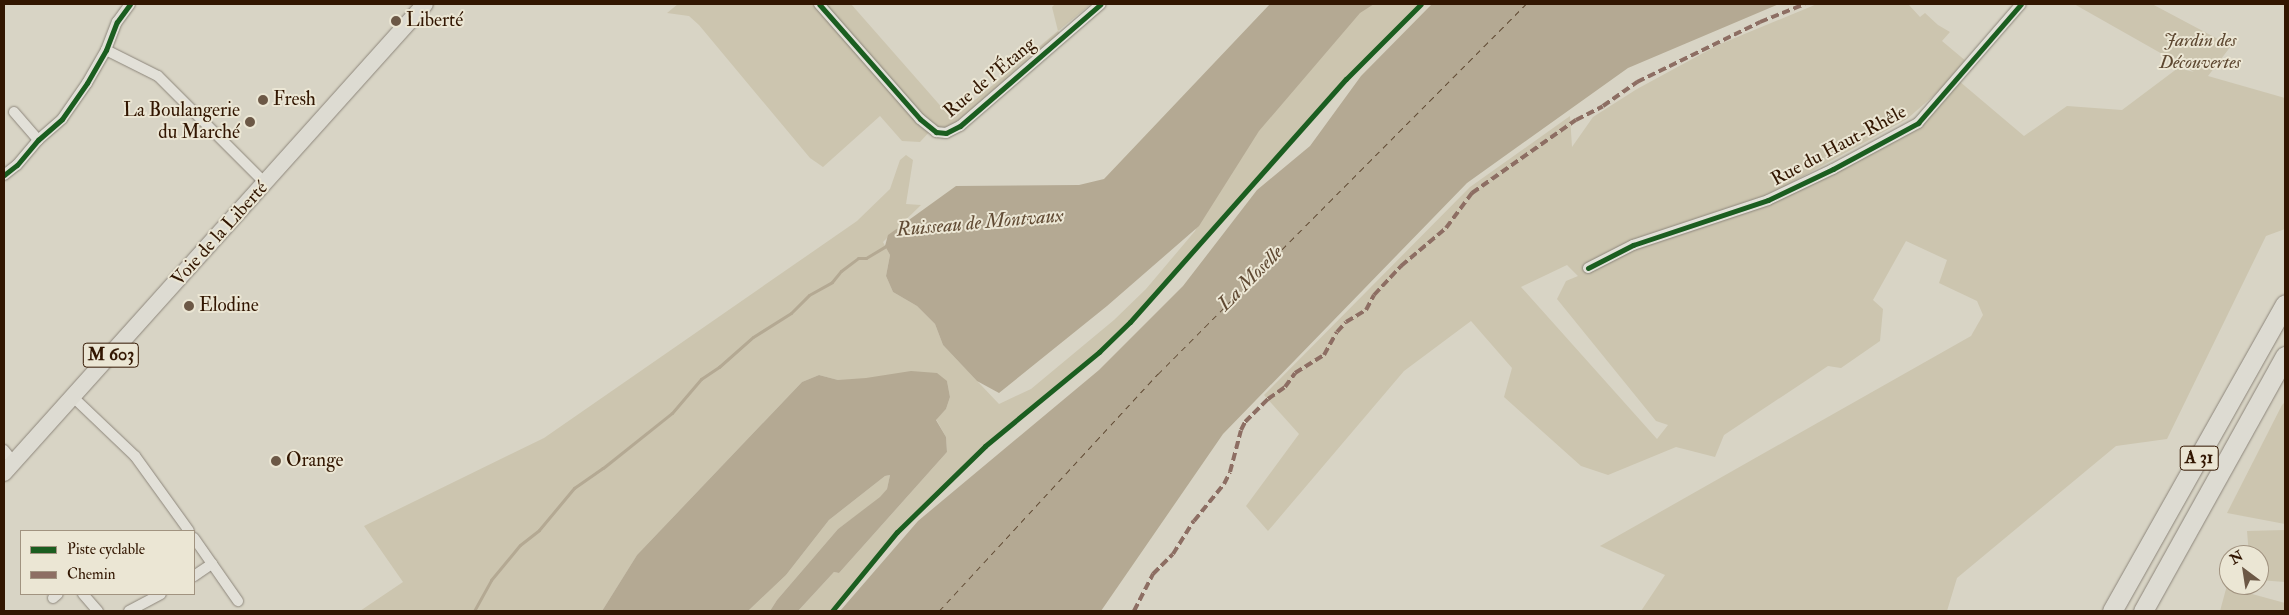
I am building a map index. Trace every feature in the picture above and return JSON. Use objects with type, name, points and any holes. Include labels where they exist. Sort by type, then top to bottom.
[{"type":"highway","name":"A 31","points":[[2112,611],[2285,304]]},
{"type":"highway","name":"A 31","points":[[2143,611],[2285,356]]},
{"type":"highway","points":[[2103,611],[2156,534]]},
{"type":"main road","name":"Voie de la Liberté","points":[[9,468],[425,4]]},
{"type":"street","points":[[4,176],[17,166],[38,140],[62,119],[87,83],[106,50],[117,22],[130,4]]},
{"type":"street","name":"Rue de l'Étang","points":[[819,4],[920,119],[936,132],[946,133],[960,126],[1101,4]]},
{"type":"street","name":"Rue du Haut-Rhêle","points":[[1588,268],[1633,245],[1768,200],[1833,169],[1918,123],[2021,4]]},
{"type":"street","points":[[106,50],[158,76],[266,183]]},
{"type":"street","points":[[14,112],[38,140]]},
{"type":"street","points":[[74,397],[135,456],[188,530]]},
{"type":"street","points":[[4,450],[9,468]]},
{"type":"street","points":[[195,539],[238,601]]},
{"type":"street","points":[[195,575],[212,564]]},
{"type":"street","points":[[84,595],[98,611]]},
{"type":"street","points":[[129,611],[159,595]]},
{"type":"green space","points":[[678,4],[851,4],[952,119],[1058,31],[1062,36],[960,126],[932,129],[920,142],[902,141],[880,116],[823,167],[810,158],[699,25],[689,16],[667,13]]},
{"type":"green space","points":[[1055,4],[1091,4],[1058,31],[1052,7]]},
{"type":"green space","points":[[1337,4],[1421,4],[1346,79],[1130,322],[1099,353],[985,446],[897,533],[832,611],[798,611],[834,572],[839,573],[947,452],[946,437],[936,419],[946,409],[950,397],[947,381],[838,380],[819,375],[802,382],[637,555],[602,611],[360,611],[403,582],[364,526],[544,438],[857,221],[890,189],[900,160],[906,155],[913,160],[906,204],[921,205],[883,242],[890,255],[886,276],[893,292],[917,306],[935,324],[943,345],[999,404],[1031,389],[1114,320],[1146,289],[1195,231],[1233,141]]},
{"type":"green space","name":"Jardin des Découvertes","points":[[1817,4],[1909,5],[1920,17],[1925,13],[1938,25],[1950,32],[1942,41],[1967,62],[1940,90],[1907,119],[1789,184],[1772,199],[1906,130],[1959,81],[2024,136],[2067,106],[2122,110],[2178,68],[2194,72],[2074,4],[2152,4],[2231,46],[2208,76],[2285,98],[2285,229],[2266,236],[2167,439],[2116,446],[1957,578],[1947,611],[1641,611],[1665,575],[1600,546],[1971,336],[1983,315],[1977,301],[1939,283],[1947,260],[1906,241],[1873,300],[1883,309],[1880,341],[1841,368],[1828,366],[1724,435],[1715,457],[1676,447],[1608,475],[1581,466],[1504,397],[1512,368],[1471,321],[1404,371],[1268,531],[1246,506],[1299,434],[1264,395],[1470,187],[1570,116],[1572,147],[1593,117],[1637,89],[1718,45]],"holes":[[[1567,265],[1578,276],[1566,281],[1557,299],[1656,421],[1668,425],[1657,439],[1521,287]]]},
{"type":"green space","points":[[2285,402],[2285,524],[2227,513],[2282,405]]},
{"type":"green space","points":[[890,475],[887,489],[880,498],[838,529],[777,600],[770,611],[748,611],[786,575],[829,520],[885,476]]},
{"type":"green space","points":[[2285,530],[2285,582],[2269,581],[2269,545],[2248,545],[2247,531]]},
{"type":"green space","points":[[2224,595],[2256,595],[2285,603],[2285,611],[2220,611]]},
{"type":"water","points":[[1270,4],[1374,4],[1360,13],[1259,131],[1199,226],[1107,306],[999,393],[977,381],[943,345],[935,324],[917,306],[893,292],[886,276],[890,255],[885,246],[888,235],[956,186],[1079,185],[1104,179]]},
{"type":"water","name":"La Moselle","points":[[1432,4],[1779,4],[1628,68],[1467,183],[1223,434],[1101,611],[840,611],[918,521],[1099,370],[1183,286],[1257,190],[1310,146],[1361,76]]},
{"type":"water","points":[[911,371],[937,373],[947,381],[950,397],[946,409],[936,420],[946,437],[947,452],[839,573],[834,572],[798,611],[770,611],[777,600],[838,529],[880,497],[887,489],[890,475],[885,476],[829,520],[786,575],[748,611],[602,611],[637,555],[802,382],[819,375],[838,380]]},
{"type":"waterway","name":"Ruisseau de Montvaux","points":[[474,611],[491,580],[520,545],[539,530],[574,488],[603,468],[672,413],[701,379],[719,367],[753,337],[791,313],[809,295],[832,282],[841,271],[858,258],[866,258],[888,245]]},
{"type":"ferry route","points":[[939,611],[1158,374],[1526,4]]},
{"type":"marked path","points":[[1134,611],[1153,574],[1173,554],[1194,521],[1224,484],[1230,472],[1241,430],[1245,422],[1268,399],[1285,387],[1295,373],[1324,355],[1337,332],[1346,322],[1366,310],[1374,295],[1401,266],[1446,228],[1472,193],[1576,120],[1603,106],[1637,82],[1760,22],[1805,4]]},
{"type":"cycle path","points":[[4,175],[17,165],[38,140],[62,119],[87,83],[106,50],[117,22],[130,4]]},
{"type":"cycle path","points":[[819,4],[920,119],[936,132],[946,133],[960,126],[1101,4]]},
{"type":"cycle path","points":[[832,611],[897,532],[985,446],[1099,352],[1130,322],[1346,79],[1421,4]]},
{"type":"cycle path","points":[[1588,268],[1633,245],[1768,200],[1833,169],[1918,123],[2021,4]]},
{"type":"place","name":"Liberté","points":[[396,21]]},
{"type":"place","name":"Fresh","points":[[263,100]]},
{"type":"place","name":"La Boulangerie du Marché","points":[[250,122]]},
{"type":"place","name":"Elodine","points":[[189,306]]},
{"type":"place","name":"Orange","points":[[276,461]]}]
